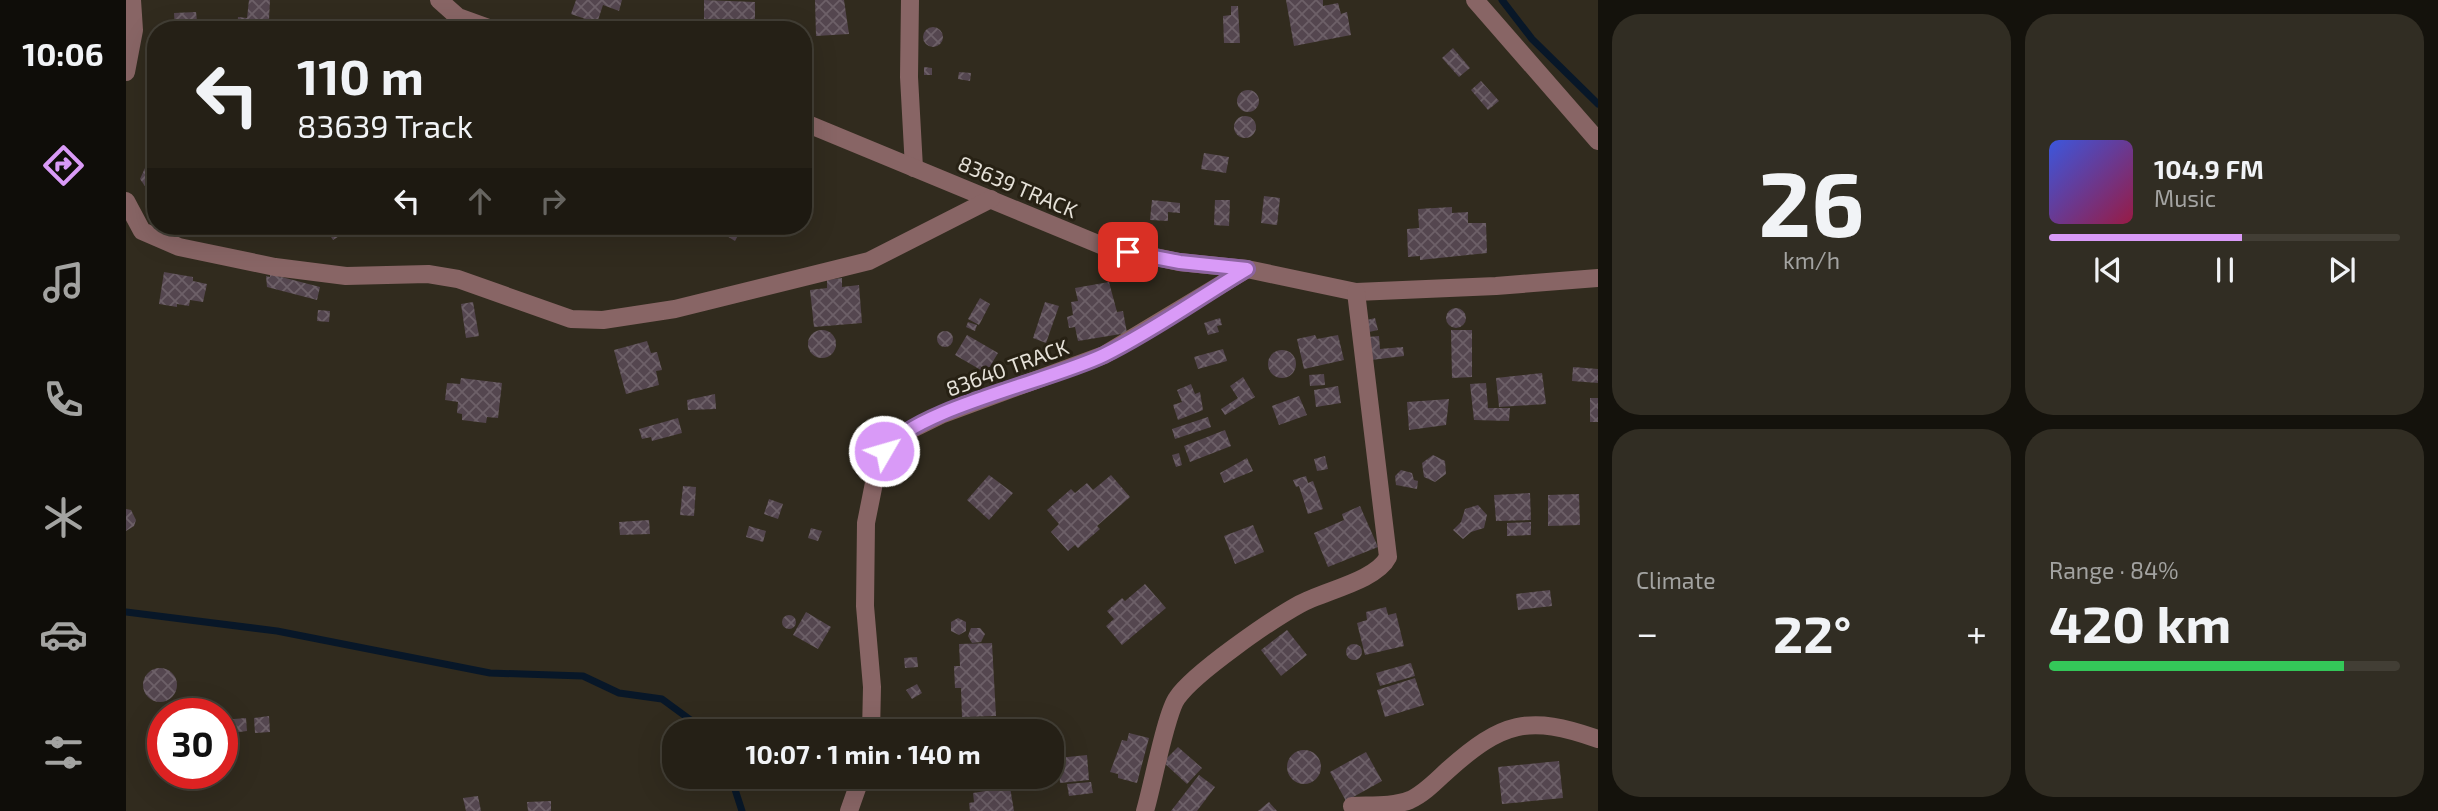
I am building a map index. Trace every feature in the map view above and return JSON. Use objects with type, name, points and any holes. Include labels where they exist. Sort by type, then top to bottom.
[{"type":"street","points":[[126,72],[134,30],[132,0]]},
{"type":"street","points":[[439,0],[458,17],[469,21]]},
{"type":"street","points":[[911,0],[909,77],[914,168]]},
{"type":"street","points":[[1475,0],[1598,141]]},
{"type":"street","name":"83639 TRACK","points":[[812,126],[1103,247],[1180,262],[1247,269],[1356,292],[1598,278]]},
{"type":"street","points":[[151,235],[179,247],[275,267],[346,276],[428,274],[458,279],[571,319],[603,320],[675,309],[869,261],[991,199]]},
{"type":"street","points":[[126,201],[142,231],[147,233]]},
{"type":"street","name":"83640 TRACK","points":[[871,719],[872,687],[865,606],[866,523],[877,468],[894,438],[943,414],[1104,355],[1247,269]]},
{"type":"street","points":[[1145,811],[1175,700],[1193,680],[1300,603],[1364,577],[1381,567],[1388,557],[1356,292]]},
{"type":"street","points":[[1352,806],[1395,804],[1412,799],[1480,741],[1502,729],[1555,726],[1598,739]]},
{"type":"street","points":[[849,811],[857,789]]},
{"type":"building","points":[[249,0],[270,0],[269,20],[238,21],[238,17],[247,18]]},
{"type":"building","points":[[576,0],[622,0],[619,11],[603,5],[598,21],[571,14]]},
{"type":"building","points":[[704,0],[755,2],[755,21],[704,21]]},
{"type":"building","points":[[815,0],[844,0],[849,34],[816,36]]},
{"type":"building","points":[[1286,0],[1323,0],[1323,6],[1338,3],[1341,14],[1347,12],[1351,35],[1294,46]]},
{"type":"building","points":[[1231,6],[1238,6],[1240,43],[1224,43],[1223,16],[1231,15]]},
{"type":"building","points":[[196,12],[197,21],[174,21],[174,13]]},
{"type":"building","points":[[933,27],[940,30],[943,37],[940,44],[933,47],[926,44],[923,37],[926,30]]},
{"type":"building","points":[[1453,48],[1470,68],[1459,77],[1442,58]]},
{"type":"building","points":[[924,67],[932,68],[932,75],[924,75]]},
{"type":"building","points":[[959,72],[971,73],[970,81],[958,79]]},
{"type":"building","points":[[1481,81],[1499,101],[1488,110],[1471,90]]},
{"type":"building","points":[[1248,90],[1256,93],[1259,101],[1256,109],[1248,112],[1240,109],[1237,101],[1240,93]]},
{"type":"building","points":[[1245,116],[1253,119],[1256,127],[1253,135],[1245,138],[1237,135],[1234,127],[1237,119]]},
{"type":"building","points":[[1204,153],[1229,157],[1226,173],[1201,169]]},
{"type":"building","points":[[147,168],[147,189],[140,179]]},
{"type":"building","points":[[1264,196],[1280,198],[1277,225],[1261,223]]},
{"type":"building","points":[[1152,200],[1180,203],[1180,213],[1168,212],[1168,221],[1150,220]]},
{"type":"building","points":[[1215,200],[1230,200],[1229,226],[1214,225]]},
{"type":"building","points":[[1452,207],[1452,213],[1468,212],[1468,223],[1486,223],[1487,253],[1420,260],[1420,256],[1408,257],[1407,229],[1419,228],[1418,209]]},
{"type":"building","points":[[725,235],[738,235],[735,241]]},
{"type":"building","points":[[164,272],[193,277],[193,281],[207,284],[203,302],[190,300],[189,306],[177,304],[177,307],[159,304]]},
{"type":"building","points":[[270,274],[320,287],[317,300],[267,287],[266,276],[270,277]]},
{"type":"building","points":[[842,278],[842,287],[859,285],[862,323],[814,327],[810,290],[827,288],[827,280]]},
{"type":"building","points":[[1109,282],[1117,312],[1123,311],[1127,333],[1078,341],[1075,327],[1069,328],[1067,317],[1073,315],[1071,302],[1078,301],[1075,288]]},
{"type":"building","points":[[980,298],[990,304],[979,325],[968,319]]},
{"type":"building","points":[[473,302],[479,336],[466,338],[461,304]]},
{"type":"building","points":[[1045,302],[1059,306],[1046,343],[1033,338]]},
{"type":"building","points":[[1456,308],[1463,311],[1466,318],[1463,325],[1456,328],[1449,325],[1446,318],[1449,311]]},
{"type":"building","points":[[318,310],[330,311],[329,322],[317,321]]},
{"type":"building","points":[[1220,318],[1222,325],[1217,326],[1219,332],[1208,335],[1204,323]]},
{"type":"building","points":[[1375,318],[1378,330],[1369,332],[1367,320]]},
{"type":"building","points":[[968,322],[977,325],[975,331],[966,327]]},
{"type":"building","points":[[822,330],[832,334],[836,344],[832,354],[822,358],[812,354],[808,344],[812,334]]},
{"type":"building","points":[[1451,330],[1472,330],[1472,377],[1452,378]]},
{"type":"building","points":[[945,331],[953,339],[945,347],[937,339]]},
{"type":"building","points":[[967,335],[998,353],[986,373],[955,355]]},
{"type":"building","points":[[1315,335],[1317,339],[1338,335],[1344,360],[1304,369],[1297,339]]},
{"type":"building","points":[[1379,336],[1380,349],[1403,347],[1404,356],[1371,360],[1368,337]]},
{"type":"building","points":[[647,341],[651,353],[657,352],[662,370],[656,371],[659,385],[626,394],[614,350]]},
{"type":"building","points":[[1223,349],[1227,361],[1198,369],[1194,357]]},
{"type":"building","points":[[1282,350],[1292,354],[1296,364],[1292,374],[1282,378],[1272,374],[1268,364],[1272,354]]},
{"type":"building","points":[[1573,367],[1598,369],[1598,383],[1572,381]]},
{"type":"building","points":[[1542,373],[1546,404],[1499,407],[1496,378]]},
{"type":"building","points":[[1324,374],[1325,385],[1310,386],[1309,375]]},
{"type":"building","points":[[1243,377],[1255,397],[1225,415],[1221,409],[1238,398],[1230,386]]},
{"type":"building","points":[[461,378],[502,383],[498,418],[487,417],[486,423],[462,420],[462,414],[457,413],[458,402],[445,400],[447,383],[460,384]]},
{"type":"building","points":[[1486,383],[1488,408],[1510,408],[1509,421],[1474,420],[1470,384]]},
{"type":"building","points":[[1191,384],[1195,394],[1200,392],[1203,410],[1178,420],[1173,405],[1182,402],[1177,390]]},
{"type":"building","points":[[1338,386],[1341,403],[1316,407],[1314,390]]},
{"type":"building","points":[[715,394],[716,409],[688,410],[687,400]]},
{"type":"building","points":[[1299,396],[1307,415],[1279,425],[1272,406]]},
{"type":"building","points":[[1590,398],[1598,398],[1598,422],[1590,422]]},
{"type":"building","points":[[1449,399],[1446,425],[1409,430],[1407,402]]},
{"type":"building","points":[[1208,417],[1211,427],[1175,439],[1172,429]]},
{"type":"building","points":[[678,418],[682,433],[652,441],[651,437],[642,439],[639,429]]},
{"type":"building","points":[[1225,430],[1231,446],[1190,462],[1184,446]]},
{"type":"building","points":[[1179,453],[1182,465],[1176,467],[1172,455]]},
{"type":"building","points":[[1433,455],[1445,461],[1446,474],[1435,482],[1424,477],[1422,463]]},
{"type":"building","points":[[1325,456],[1328,469],[1317,471],[1314,459]]},
{"type":"building","points":[[1247,458],[1253,471],[1224,483],[1220,473]]},
{"type":"building","points":[[1401,470],[1412,473],[1414,480],[1418,481],[1417,489],[1396,485],[1395,476]]},
{"type":"building","points":[[989,475],[1013,493],[989,520],[967,500]]},
{"type":"building","points":[[1111,475],[1130,497],[1097,526],[1100,529],[1078,548],[1075,545],[1068,551],[1051,532],[1059,524],[1047,510],[1071,489],[1075,493],[1087,483],[1093,490]]},
{"type":"building","points":[[1306,476],[1308,483],[1313,481],[1323,509],[1308,514],[1299,486],[1296,487],[1293,480]]},
{"type":"building","points":[[683,486],[696,487],[694,516],[680,515]]},
{"type":"building","points":[[1530,493],[1531,520],[1496,521],[1494,495]]},
{"type":"building","points":[[1579,494],[1580,525],[1548,526],[1548,495]]},
{"type":"building","points":[[769,499],[783,504],[778,519],[764,514]]},
{"type":"building","points":[[1478,505],[1487,515],[1484,528],[1471,532],[1463,539],[1453,530],[1461,522],[1465,509]]},
{"type":"building","points":[[1360,506],[1378,547],[1328,567],[1314,533],[1344,520],[1342,514]]},
{"type":"building","points":[[126,509],[131,510],[136,520],[134,526],[126,531]]},
{"type":"building","points":[[649,520],[650,534],[620,535],[619,522]]},
{"type":"building","points":[[1531,522],[1531,535],[1507,536],[1507,523]]},
{"type":"building","points":[[1253,525],[1264,552],[1235,564],[1224,536]]},
{"type":"building","points":[[749,526],[766,531],[763,542],[746,537]]},
{"type":"building","points":[[811,528],[822,531],[818,541],[808,538]]},
{"type":"building","points":[[1145,584],[1166,608],[1122,645],[1106,626],[1114,619],[1107,611],[1122,598],[1125,601]]},
{"type":"building","points":[[1550,590],[1552,606],[1518,610],[1516,594]]},
{"type":"building","points":[[1386,607],[1388,615],[1396,613],[1404,646],[1365,655],[1357,623],[1367,620],[1366,612]]},
{"type":"building","points":[[806,612],[831,627],[818,649],[793,635]]},
{"type":"building","points":[[786,615],[792,615],[796,622],[792,629],[786,629],[782,625],[782,619]]},
{"type":"building","points":[[958,618],[966,622],[966,631],[959,635],[951,631],[951,622]]},
{"type":"building","points":[[971,628],[980,628],[985,634],[981,642],[972,643],[968,636]]},
{"type":"building","points":[[1287,630],[1307,655],[1281,676],[1261,650]]},
{"type":"building","points":[[992,643],[996,716],[962,717],[961,688],[955,688],[954,666],[960,666],[959,644]]},
{"type":"building","points":[[1354,644],[1362,652],[1354,660],[1346,652]]},
{"type":"building","points":[[917,657],[918,667],[905,668],[904,658]]},
{"type":"building","points":[[1411,663],[1415,676],[1380,686],[1376,673]]},
{"type":"building","points":[[154,669],[166,669],[176,679],[176,691],[170,698],[150,698],[144,691],[144,679]]},
{"type":"building","points":[[1415,678],[1424,705],[1385,717],[1377,690]]},
{"type":"building","points":[[917,684],[922,693],[912,699],[906,690]]},
{"type":"building","points":[[269,716],[270,732],[255,733],[254,718]]},
{"type":"building","points":[[246,718],[247,731],[238,732],[238,719]]},
{"type":"building","points":[[1129,733],[1149,738],[1137,783],[1118,778],[1118,774],[1110,772],[1122,740],[1127,741]]},
{"type":"building","points":[[1178,747],[1202,768],[1187,784],[1163,762]]},
{"type":"building","points":[[1304,750],[1316,755],[1321,767],[1316,779],[1304,784],[1292,779],[1287,767],[1292,755]]},
{"type":"building","points":[[1366,752],[1382,781],[1346,801],[1330,772]]},
{"type":"building","points":[[1087,755],[1089,780],[1064,783],[1064,757]]},
{"type":"building","points":[[1559,761],[1563,798],[1502,804],[1498,767]]},
{"type":"building","points":[[1199,775],[1215,787],[1197,811],[1171,811]]},
{"type":"building","points":[[1091,782],[1093,793],[1069,796],[1067,784]]},
{"type":"building","points":[[1010,789],[1014,811],[970,811],[969,803],[974,802],[973,793]]},
{"type":"building","points":[[478,796],[481,811],[466,811],[463,798]]},
{"type":"building","points":[[551,801],[551,811],[528,811],[527,802]]},
{"type":"building","points":[[1269,802],[1277,811],[1258,811]]},
{"type":"waterway","points":[[1502,0],[1532,39],[1598,104]]},
{"type":"waterway","points":[[126,612],[277,631],[490,673],[583,676],[619,693],[662,699],[689,719]]},
{"type":"waterway","points":[[735,789],[742,811]]},
{"type":"route","points":[[884,451],[894,438],[943,414],[1104,355],[1247,269],[1180,262],[1128,252]]}]
